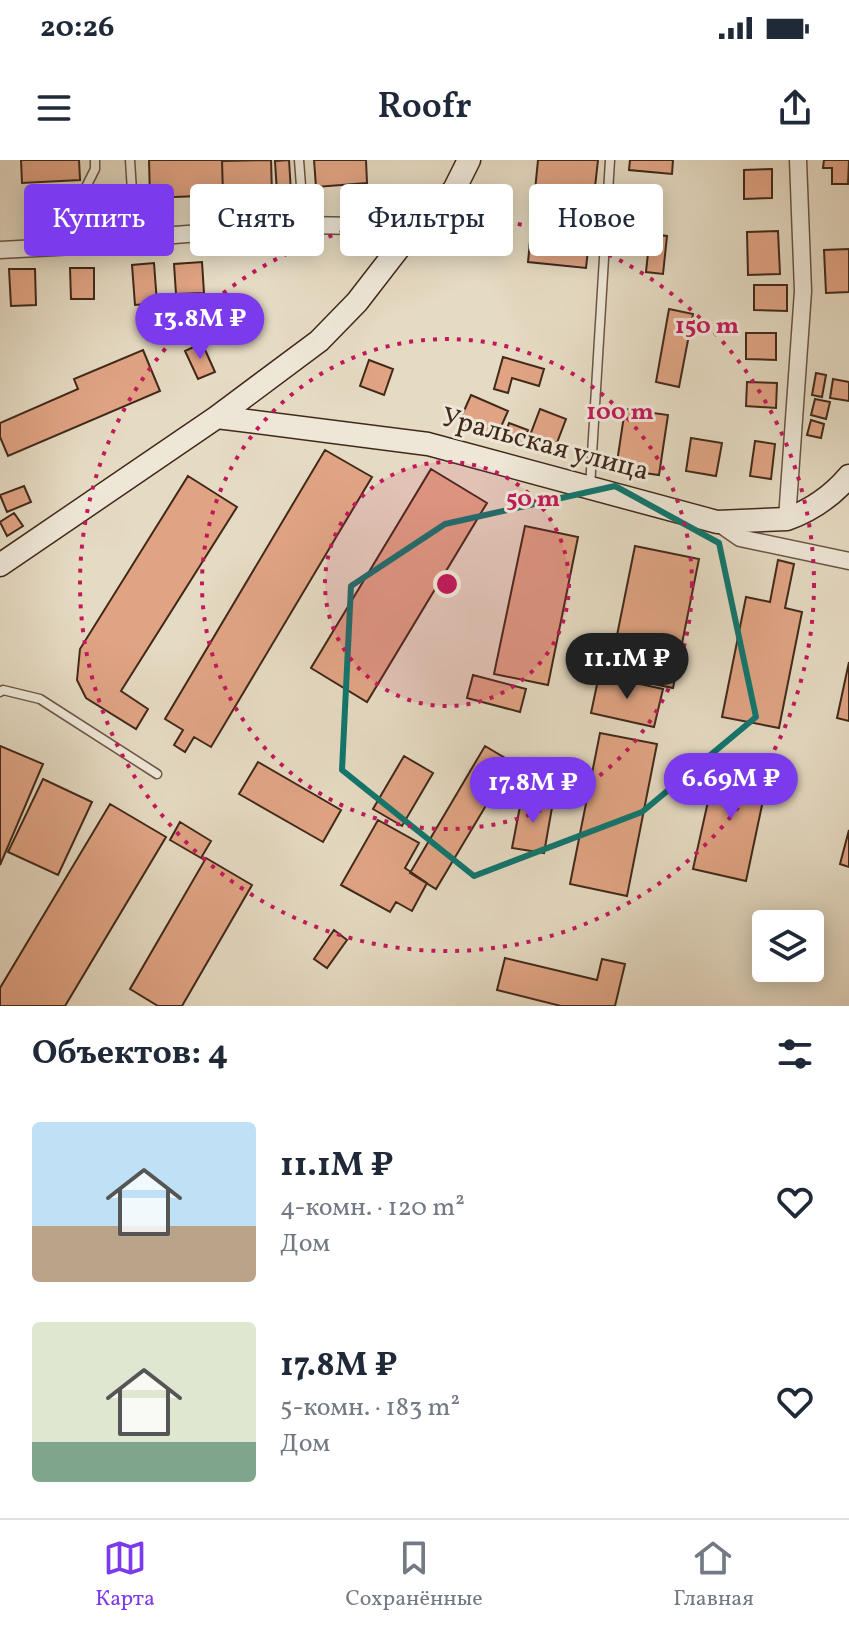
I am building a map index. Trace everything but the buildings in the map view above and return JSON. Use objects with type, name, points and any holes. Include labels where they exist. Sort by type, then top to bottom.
[{"type":"street","points":[[457,184],[469,160]]},
{"type":"street","points":[[787,519],[803,291],[798,160]]},
{"type":"street","points":[[0,250],[24,249]]},
{"type":"street","points":[[0,565],[217,417],[319,341],[357,302],[393,256]]},
{"type":"street","name":"Уральская улица","points":[[217,417],[428,444],[717,522],[740,538],[849,561]]},
{"type":"street","points":[[717,522],[787,519],[833,495],[849,476]]},
{"type":"lane","points":[[88,184],[95,169],[95,160]]},
{"type":"lane","points":[[130,160],[132,184]]},
{"type":"lane","points":[[299,160],[301,184]]},
{"type":"lane","points":[[590,488],[610,160]]},
{"type":"lane","points":[[0,692],[3,690],[40,699],[157,774]]},
{"type":"highlighted area","points":[[615,486],[719,543],[756,717],[642,812],[474,876],[342,770],[351,586],[445,524]]}]
